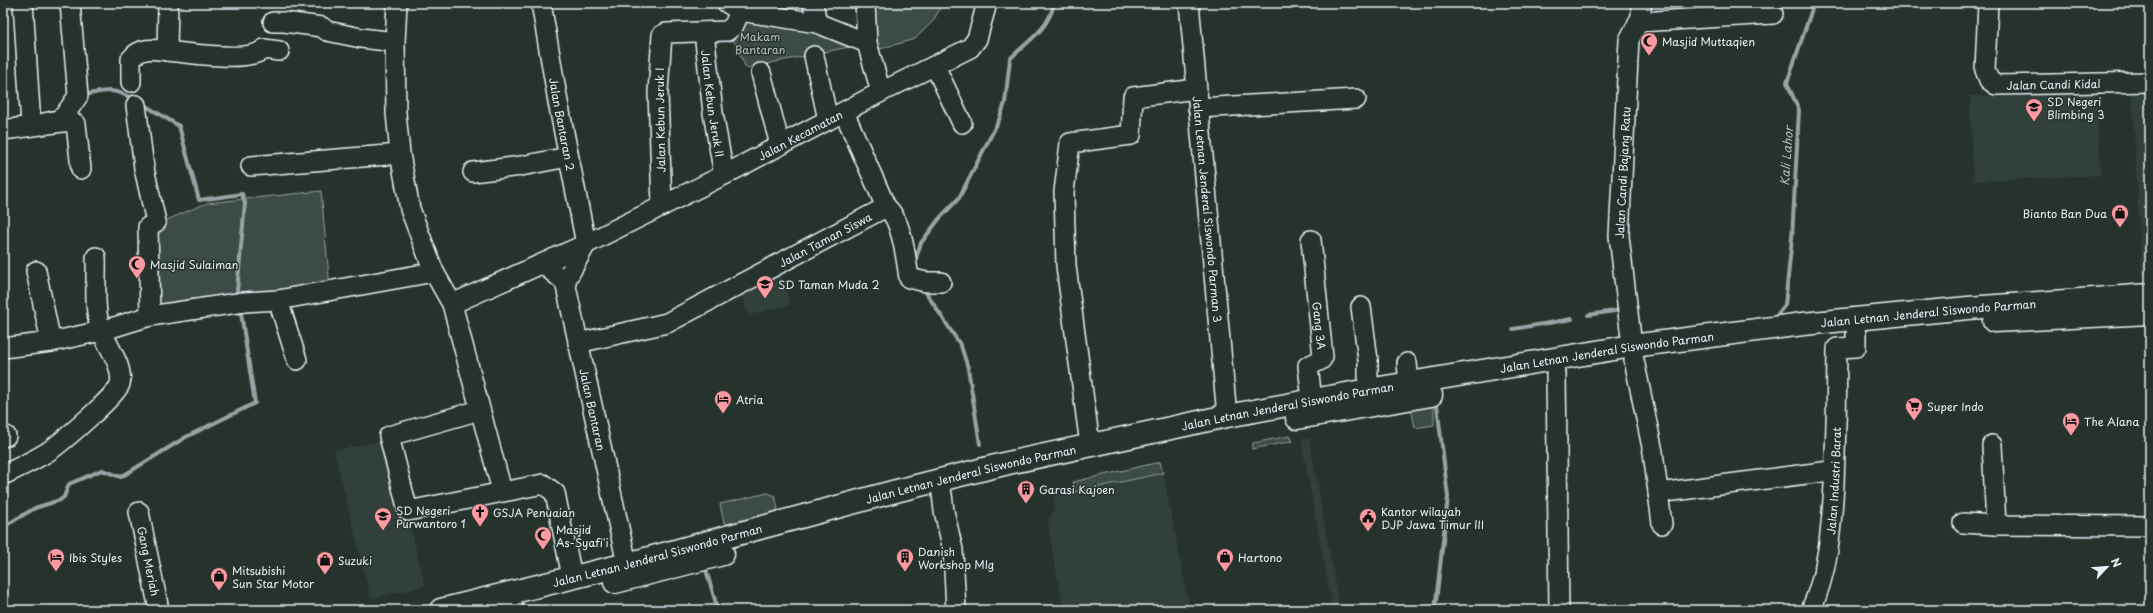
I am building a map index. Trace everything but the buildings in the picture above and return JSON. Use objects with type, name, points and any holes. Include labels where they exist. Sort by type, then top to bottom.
[{"type":"main road","name":"Jalan Letnan Jenderal Siswondo Parman","points":[[898,498],[942,494],[1212,434],[1556,374],[1633,353],[1803,324],[1929,312],[2150,295]]},
{"type":"main road","name":"Jalan Letnan Jenderal Siswondo Parman","points":[[441,610],[572,577],[804,524],[1090,445],[1227,416],[1368,390],[1408,373],[1856,332],[1982,322],[2150,313]]},
{"type":"main road","name":"Jalan Letnan Jenderal Siswondo Parman","points":[[509,609],[665,570],[804,524]]},
{"type":"street","points":[[23,3],[33,126]]},
{"type":"street","points":[[33,126],[58,120],[64,116],[78,96],[70,3]]},
{"type":"street","points":[[167,51],[168,3]]},
{"type":"street","points":[[398,3],[395,42],[396,113],[400,154],[410,209],[434,272],[452,304],[502,491]]},
{"type":"street","name":"Jalan Bantaran 2","points":[[541,3],[568,157],[586,244]]},
{"type":"street","points":[[813,3],[817,23]]},
{"type":"street","points":[[865,3],[867,43],[881,92]]},
{"type":"street","name":"Jalan Kecamatan","points":[[452,304],[586,244],[724,175],[975,44],[987,3]]},
{"type":"street","name":"Jalan Letnan Jenderal Siswondo Parman 3","points":[[1189,3],[1227,416]]},
{"type":"street","name":"Jalan Candi Bajang Ratu","points":[[1641,3],[1639,22],[1629,40],[1619,236],[1633,353],[1653,452],[1662,524]]},
{"type":"street","name":"Jalan Candi Kidal","points":[[1988,3],[1985,70],[1989,80],[1996,85],[2150,82]]},
{"type":"street","points":[[704,32],[727,31],[734,25],[734,7],[817,23],[867,43]]},
{"type":"street","points":[[1639,22],[1773,14]]},
{"type":"street","points":[[272,22],[322,27],[328,31],[360,38],[395,42]]},
{"type":"street","name":"Jalan Kebun Jeruk I","points":[[662,206],[658,92],[662,35],[666,33],[704,32]]},
{"type":"street","name":"Jalan Kebun Jeruk II","points":[[704,32],[713,113],[724,175]]},
{"type":"street","points":[[131,82],[131,59],[137,52],[143,50],[236,56],[258,54],[264,49],[279,50]]},
{"type":"street","points":[[814,56],[836,116],[886,206],[893,214],[904,245],[909,278],[927,281]]},
{"type":"street","points":[[935,66],[962,123]]},
{"type":"street","points":[[761,73],[780,145]]},
{"type":"street","points":[[1090,445],[1066,266],[1064,192],[1070,143],[1131,135],[1133,97],[1196,89]]},
{"type":"street","points":[[1198,108],[1356,100]]},
{"type":"street","points":[[136,105],[144,168],[156,222],[148,227],[150,316]]},
{"type":"street","points":[[3,130],[70,122],[76,124],[82,169]]},
{"type":"street","points":[[251,166],[400,154]]},
{"type":"street","points":[[473,172],[521,166],[568,157]]},
{"type":"street","name":"Jalan Taman Siswa","points":[[578,343],[666,323],[886,206]]},
{"type":"street","name":"Gang 3A","points":[[1311,240],[1323,356],[1321,360],[1308,366],[1312,400]]},
{"type":"street","points":[[543,264],[565,282],[586,244]]},
{"type":"street","points":[[3,475],[48,452],[117,389],[120,379],[115,357],[101,331],[98,319],[96,257]]},
{"type":"street","points":[[36,271],[51,342]]},
{"type":"street","points":[[3,348],[51,342],[101,331],[150,316],[240,302],[278,300],[434,272]]},
{"type":"street","name":"Jalan Bantaran","points":[[565,282],[627,564]]},
{"type":"street","points":[[278,300],[297,360]]},
{"type":"street","points":[[1361,307],[1368,360],[1368,390]]},
{"type":"street","name":"Jalan Industri Barat","points":[[1811,610],[1819,591],[1830,545],[1836,448],[1837,348],[1856,347],[1856,332]]},
{"type":"street","points":[[1556,374],[1560,610]]},
{"type":"street","points":[[480,410],[389,436],[408,511],[543,484],[555,493],[572,577]]},
{"type":"street","points":[[1992,445],[1996,525]]},
{"type":"street","points":[[1658,493],[1830,471]]},
{"type":"street","points":[[942,494],[944,511],[953,550],[956,610]]},
{"type":"street","name":"Gang Meriah","points":[[139,512],[159,610]]},
{"type":"street","points":[[1964,522],[1996,525],[2150,526]]},
{"type":"shaded area","points":[[2132,93],[2150,93],[2150,275],[2142,275]]},
{"type":"shaded area","name":"SD Negeri Blimbing 3","points":[[2096,94],[2101,175],[1973,181],[1970,96]]},
{"type":"shaded area","name":"SD Taman Muda 2","points":[[782,271],[789,305],[749,315],[741,293]]},
{"type":"shaded area","points":[[1309,438],[1340,610],[1333,610],[1301,440]]},
{"type":"shaded area","name":"SD Negeri Purwantoro 1","points":[[389,439],[425,586],[371,599],[334,451]]},
{"type":"shaded area","points":[[1163,473],[1190,610],[1064,610],[1054,562],[1048,522],[1054,508],[1054,496]]},
{"type":"green space","points":[[869,3],[943,3],[933,21],[915,39],[873,51]]},
{"type":"green space","name":"Makam Bantaran","points":[[744,21],[800,24],[859,45],[746,68],[730,33]]},
{"type":"green space","points":[[321,191],[330,288],[153,310],[150,227],[207,203]]},
{"type":"green space","points":[[1434,404],[1434,425],[1415,428],[1411,408]]},
{"type":"green space","points":[[1290,436],[1293,441],[1252,449],[1253,443]]},
{"type":"green space","points":[[1160,462],[1163,473],[1074,492],[1073,482]]},
{"type":"green space","points":[[768,493],[775,496],[778,509],[774,512],[727,524],[724,523],[720,504]]},
{"type":"waterway","points":[[915,261],[921,243],[939,219],[959,198],[999,120],[1005,103],[1010,59],[1042,28],[1047,21],[1054,3]]},
{"type":"waterway","name":"Kali Lahor","points":[[1777,315],[1785,305],[1792,238],[1799,110],[1787,83],[1814,3]]},
{"type":"waterway","points":[[83,95],[104,91],[114,91],[134,99]]},
{"type":"waterway","points":[[141,103],[179,126],[199,200],[242,194],[245,203],[237,291],[238,298]]},
{"type":"waterway","points":[[923,288],[961,346],[968,368],[980,444]]},
{"type":"waterway","points":[[3,527],[35,508],[60,500],[64,497],[69,484],[102,470],[121,477],[186,437],[255,403],[240,307]]},
{"type":"waterway","points":[[1588,315],[1621,310]]},
{"type":"waterway","points":[[1513,329],[1572,319]]},
{"type":"waterway","points":[[1435,610],[1448,497],[1437,405]]},
{"type":"waterway","points":[[706,570],[718,610]]},
{"type":"place","name":"Masjid Muttaqien","points":[[1649,56]]},
{"type":"place","name":"SD Negeri Blimbing 3","points":[[2034,122]]},
{"type":"place","name":"Bianto Ban Dua","points":[[2120,228]]},
{"type":"place","name":"Masjid Sulaiman","points":[[137,279]]},
{"type":"place","name":"SD Taman Muda 2","points":[[765,299]]},
{"type":"place","name":"Atria","points":[[723,414]]},
{"type":"place","name":"Super Indo","points":[[1914,421]]},
{"type":"place","name":"The Alana","points":[[2071,436]]},
{"type":"place","name":"Garasi Kajoen","points":[[1026,504]]},
{"type":"place","name":"GSJA Penuaian","points":[[480,527]]},
{"type":"place","name":"SD Negeri Purwantoro 1","points":[[383,531]]},
{"type":"place","name":"Kantor wilayah DJP Jawa Timur III","points":[[1368,532]]},
{"type":"place","name":"Masjid As-Syafi'i","points":[[543,550]]},
{"type":"place","name":"Ibis Styles","points":[[56,572]]},
{"type":"place","name":"Danish Workshop Mlg","points":[[905,572]]},
{"type":"place","name":"Hartono","points":[[1225,572]]},
{"type":"place","name":"Suzuki","points":[[325,575]]},
{"type":"place","name":"Mitsubishi Sun Star Motor","points":[[219,591]]}]
